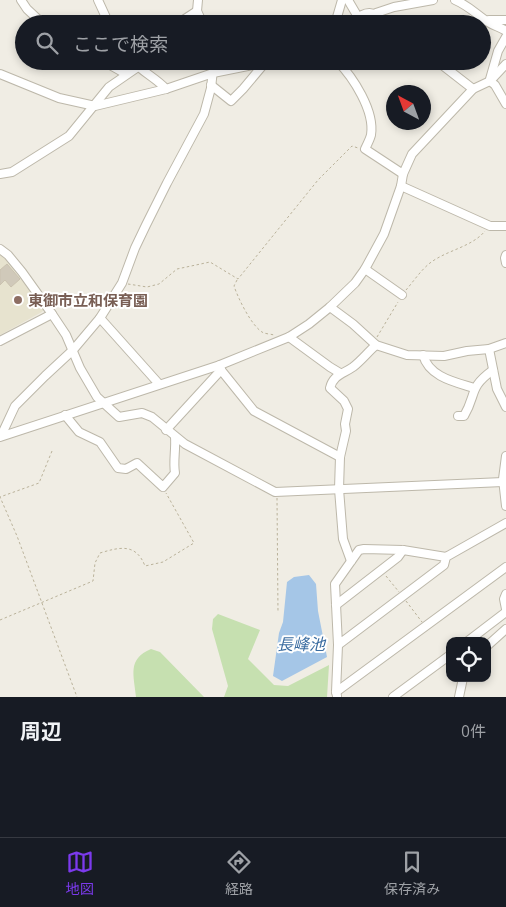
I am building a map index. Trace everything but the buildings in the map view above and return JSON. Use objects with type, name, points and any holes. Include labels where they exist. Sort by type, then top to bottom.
[{"type":"street","points":[[21,0],[33,15]]},
{"type":"street","points":[[98,0],[106,15]]},
{"type":"street","points":[[198,0],[198,15]]},
{"type":"street","points":[[338,15],[342,0]]},
{"type":"street","points":[[348,0],[357,15]]},
{"type":"street","points":[[362,15],[376,13],[394,6],[433,0]]},
{"type":"street","points":[[455,0],[468,6],[480,15]]},
{"type":"street","points":[[192,15],[197,12]]},
{"type":"street","points":[[491,19],[506,20]]},
{"type":"street","points":[[491,23],[506,32]]},
{"type":"street","points":[[490,81],[498,51],[506,37]]},
{"type":"street","points":[[0,437],[159,384],[220,367],[286,338],[330,307],[355,283],[384,234],[401,186],[403,174],[412,154],[473,89],[490,81],[506,64]]},
{"type":"street","points":[[119,70],[126,74]]},
{"type":"street","points":[[0,174],[12,172],[69,136],[109,87],[130,70]]},
{"type":"street","points":[[146,70],[166,89]]},
{"type":"street","points":[[0,437],[15,406],[73,350],[100,318],[122,283],[146,225],[204,114],[213,70]]},
{"type":"street","points":[[0,74],[59,98],[95,106],[166,89],[213,73],[230,70]]},
{"type":"street","points":[[211,85],[231,100],[244,89],[259,70]]},
{"type":"street","points":[[344,70],[357,86],[370,120],[371,134],[365,149],[403,174]]},
{"type":"street","points":[[449,70],[473,89]]},
{"type":"street","points":[[490,81],[495,85],[506,104]]},
{"type":"street","points":[[401,186],[490,226],[506,226]]},
{"type":"street","points":[[0,249],[22,272],[66,335],[89,386],[102,403],[119,417],[142,413],[152,417],[175,437],[241,475],[277,492],[503,482]]},
{"type":"street","points":[[506,255],[506,264]]},
{"type":"street","points":[[365,269],[402,295]]},
{"type":"street","points":[[330,307],[353,324],[376,345],[407,355],[444,356],[489,349],[506,344]]},
{"type":"street","points":[[0,341],[52,314]]},
{"type":"street","points":[[100,318],[159,384]]},
{"type":"street","points":[[286,338],[340,373]]},
{"type":"street","points":[[351,561],[343,539],[339,489],[340,457],[346,432],[345,424],[348,409],[344,401],[330,388],[332,381],[340,373],[353,367],[376,345]]},
{"type":"street","points":[[489,349],[497,389],[506,407]]},
{"type":"street","points":[[423,355],[425,364],[430,369],[456,383],[474,388]]},
{"type":"street","points":[[166,430],[220,367]]},
{"type":"street","points":[[220,367],[254,412],[340,457]]},
{"type":"street","points":[[458,416],[464,416],[474,388],[479,380],[493,370]]},
{"type":"street","points":[[0,420],[12,414]]},
{"type":"street","points":[[65,415],[79,432],[100,442],[118,468],[126,469],[137,463],[162,487],[175,473],[173,461],[176,448],[175,437]]},
{"type":"street","points":[[506,456],[503,482],[506,506]]},
{"type":"street","points":[[337,695],[338,646],[335,584],[358,550],[403,550],[446,557],[506,523]]},
{"type":"street","points":[[336,605],[398,558],[403,550]]},
{"type":"street","points":[[338,646],[444,565],[446,557]]},
{"type":"street","points":[[337,695],[425,626],[506,567]]},
{"type":"street","points":[[473,637],[506,610],[504,599],[506,594]]},
{"type":"street","points":[[491,642],[506,629]]},
{"type":"street","points":[[393,697],[446,657]]},
{"type":"street","points":[[459,697],[462,682]]},
{"type":"path","points":[[286,338],[262,332],[237,295],[234,286],[318,180],[352,146],[365,149]]},
{"type":"path","points":[[376,345],[377,334],[402,295],[429,264],[481,236],[490,226]]},
{"type":"path","points":[[122,283],[147,287],[159,284],[177,268],[210,262],[238,279]]},
{"type":"path","points":[[52,451],[39,483],[0,497],[17,536],[78,697]]},
{"type":"path","points":[[0,620],[93,581],[95,563],[100,553],[116,548],[135,551],[141,556],[145,566],[163,562],[194,543],[162,487]]},
{"type":"path","points":[[277,492],[278,613]]},
{"type":"path","points":[[382,570],[425,626]]},
{"type":"shaded area","name":"東御市立和保育園","points":[[0,254],[44,309],[42,312],[0,335]]},
{"type":"green space","points":[[218,614],[260,630],[248,659],[274,685],[288,686],[329,665],[327,697],[224,697],[228,686],[212,629],[213,619]]},
{"type":"green space","points":[[151,649],[160,652],[204,697],[136,697],[135,663],[143,653]]},
{"type":"water","name":"長峰池","points":[[309,575],[316,584],[318,611],[327,657],[282,681],[273,676],[279,633],[283,622],[287,582],[294,577]]},
{"type":"place","name":"東御市立和保育園","points":[[18,300]]}]
